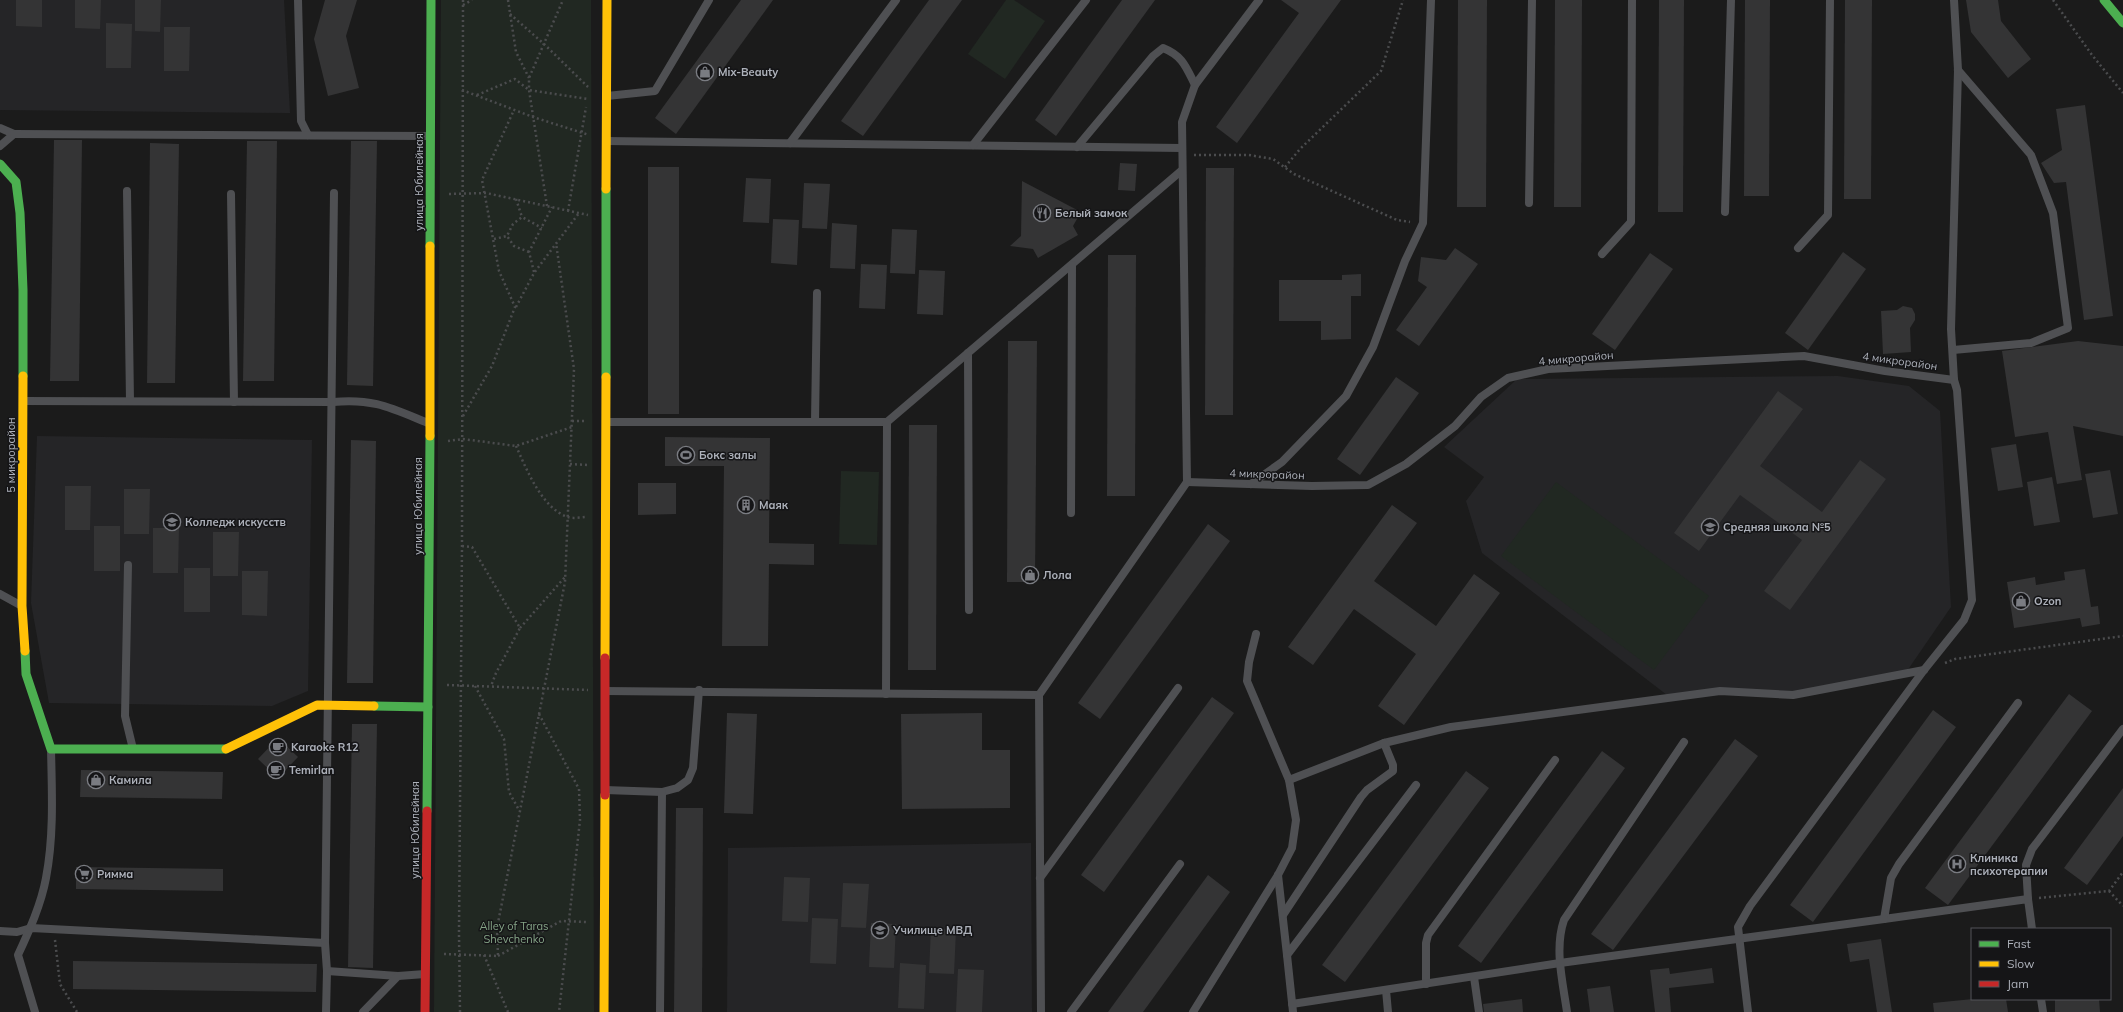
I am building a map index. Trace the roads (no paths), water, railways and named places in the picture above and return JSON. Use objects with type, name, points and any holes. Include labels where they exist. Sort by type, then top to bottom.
[{"type":"street","name":"улица Юбилейная","points":[[425,1012],[430,445],[431,0]]},
{"type":"street","points":[[604,1012],[607,0]]},
{"type":"street","points":[[2104,0],[2123,23]]},
{"type":"street","name":"5 микрорайон","points":[[0,164],[16,182],[20,213],[23,290],[22,606],[26,674],[51,749]]},
{"type":"street","points":[[51,749],[225,750],[317,705],[428,707]]},
{"type":"lane","points":[[298,0],[301,121],[308,135]]},
{"type":"lane","points":[[607,96],[655,91],[709,0]]},
{"type":"lane","points":[[790,143],[896,0]]},
{"type":"lane","points":[[973,145],[1086,0]]},
{"type":"lane","points":[[1041,1012],[1039,695],[1187,482],[1181,171],[1182,122],[1194,85],[1259,0]]},
{"type":"lane","points":[[1251,484],[1282,462],[1346,396],[1373,347],[1405,261],[1423,223],[1431,0]]},
{"type":"lane","points":[[1529,203],[1532,0]]},
{"type":"lane","points":[[1602,254],[1631,222],[1632,0]]},
{"type":"lane","points":[[1726,212],[1731,0]]},
{"type":"lane","points":[[1798,248],[1828,215],[1830,0]]},
{"type":"lane","points":[[1748,1012],[1738,940],[1738,927],[1750,906],[1924,670],[1964,620],[1972,600],[1957,390],[1954,380],[1951,329],[1958,70],[1954,0]]},
{"type":"lane","points":[[1077,147],[1153,56],[1163,48],[1171,51],[1182,59],[1194,85]]},
{"type":"lane","points":[[1953,350],[2031,343],[2068,328],[2053,213],[2031,155],[1958,70]]},
{"type":"lane","points":[[0,128],[14,134],[431,136]]},
{"type":"lane","points":[[0,146],[14,134]]},
{"type":"lane","points":[[606,141],[1182,148]]},
{"type":"lane","points":[[605,422],[887,422],[1181,171]]},
{"type":"lane","points":[[127,191],[130,401]]},
{"type":"lane","points":[[326,1012],[327,971],[325,943],[327,705],[334,193]]},
{"type":"lane","points":[[231,194],[234,402]]},
{"type":"lane","points":[[1071,513],[1072,265]]},
{"type":"lane","points":[[815,421],[817,293]]},
{"type":"lane","points":[[968,353],[969,610]]},
{"type":"lane","name":"4 микрорайон","points":[[1187,482],[1312,486],[1368,485],[1406,464],[1455,426],[1481,397],[1508,378],[1548,370],[1804,356],[1885,371],[1954,380]]},
{"type":"lane","points":[[23,401],[332,402],[350,400],[377,402],[430,424]]},
{"type":"lane","points":[[886,694],[887,422]]},
{"type":"lane","points":[[128,564],[125,716],[133,750]]},
{"type":"lane","points":[[0,594],[22,606]]},
{"type":"lane","points":[[1193,1012],[1278,875],[1292,848],[1296,820],[1289,780],[1247,681],[1248,662],[1256,634]]},
{"type":"lane","points":[[1289,780],[1384,744],[1451,727],[1720,691],[1793,695],[1924,670]]},
{"type":"lane","points":[[1040,878],[1178,688]]},
{"type":"lane","points":[[605,691],[699,690],[886,694],[1039,695]]},
{"type":"lane","points":[[604,790],[662,792],[677,788],[688,780],[693,768],[699,690]]},
{"type":"lane","points":[[1884,919],[1891,878],[1898,864],[2018,702]]},
{"type":"lane","points":[[2032,928],[2028,900],[2026,865],[2032,849],[2123,728]]},
{"type":"lane","points":[[1567,1012],[1560,963],[1560,930],[1564,920],[1684,742]]},
{"type":"lane","points":[[1282,915],[1361,797],[1367,790],[1393,771],[1393,765],[1384,744]]},
{"type":"lane","points":[[35,1012],[18,955],[31,928],[46,878],[52,813],[51,749]]},
{"type":"lane","points":[[1426,984],[1428,934],[1555,760]]},
{"type":"lane","points":[[1287,955],[1416,784]]},
{"type":"lane","points":[[660,1012],[662,792]]},
{"type":"lane","points":[[1071,1012],[1180,864]]},
{"type":"lane","points":[[1278,875],[1292,1008],[1386,990],[1560,963],[2028,900]]},
{"type":"lane","points":[[0,931],[17,932],[31,928],[325,943]]},
{"type":"lane","points":[[327,971],[398,976],[426,974]]},
{"type":"lane","points":[[363,1012],[398,976]]},
{"type":"lane","points":[[1474,977],[1479,1012]]},
{"type":"lane","points":[[1386,990],[1388,1012]]},
{"type":"lane","points":[[2041,1000],[2043,1012]]},
{"type":"place","name":"Mix-Beauty","points":[[705,72]]},
{"type":"place","name":"Белый замок","points":[[1042,213]]},
{"type":"place","name":"Бокс залы","points":[[686,455]]},
{"type":"place","name":"Маяк","points":[[746,505]]},
{"type":"place","name":"Колледж искусств","points":[[172,522]]},
{"type":"place","name":"Средняя школа №5","points":[[1710,527]]},
{"type":"place","name":"Лола","points":[[1030,575]]},
{"type":"place","name":"Ozon","points":[[2021,601]]},
{"type":"place","name":"Karaoke R12","points":[[278,747]]},
{"type":"place","name":"Temirlan","points":[[276,770]]},
{"type":"place","name":"Камила","points":[[96,780]]},
{"type":"place","name":"Клиника психотерапии","points":[[1957,864]]},
{"type":"place","name":"Римма","points":[[84,874]]},
{"type":"place","name":"Училище МВД","points":[[880,930]]},
{"type":"park label","name":"Alley of Taras Shevchenko","points":[[514,932]]}]
